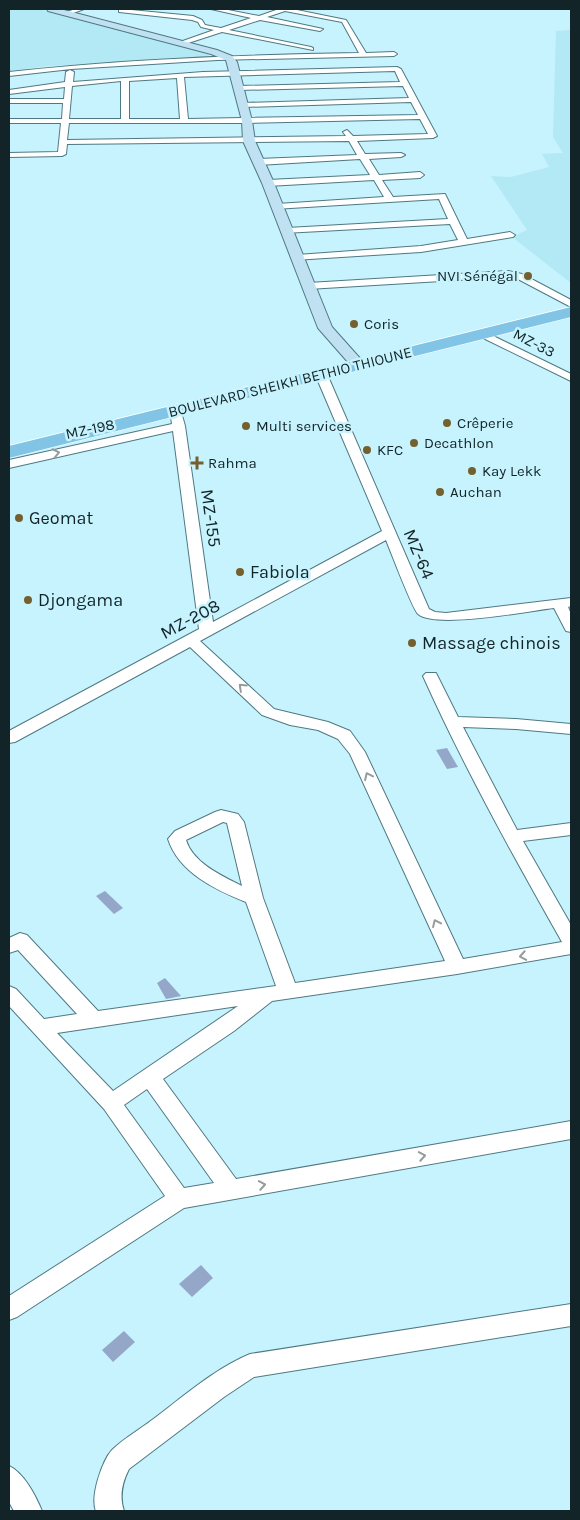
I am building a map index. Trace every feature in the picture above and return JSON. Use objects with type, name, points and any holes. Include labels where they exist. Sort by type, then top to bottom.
[{"type":"main road","name":"BOULEVARD SHEIKH BETHIO THIOUNE","points":[[9,441],[571,304]]},
{"type":"main road","name":"BOULEVARD SHEIKH BETHIO THIOUNE","points":[[9,452],[178,418],[321,374],[571,312]]},
{"type":"street","points":[[51,9],[128,25],[229,58]]},
{"type":"street","points":[[68,13],[81,9]]},
{"type":"street","points":[[140,18],[156,9]]},
{"type":"street","points":[[214,9],[320,29],[246,58]]},
{"type":"street","points":[[182,43],[284,9],[344,21],[364,55]]},
{"type":"street","points":[[121,11],[193,18],[200,21],[200,24],[203,26],[285,44],[316,53]]},
{"type":"street","points":[[316,53],[350,138],[390,199]]},
{"type":"street","points":[[9,74],[71,67],[316,53],[394,54]]},
{"type":"street","points":[[229,58],[235,73],[247,121],[249,141],[278,207],[325,328],[352,358]]},
{"type":"street","points":[[110,65],[113,80]]},
{"type":"street","points":[[9,155],[62,154],[71,67]]},
{"type":"street","points":[[9,92],[70,82],[235,73],[397,69],[433,136],[249,141],[63,142]]},
{"type":"street","points":[[180,76],[184,121]]},
{"type":"street","points":[[125,79],[125,121]]},
{"type":"street","points":[[239,88],[405,84]]},
{"type":"street","points":[[243,105],[414,100]]},
{"type":"street","points":[[9,101],[67,101]]},
{"type":"street","points":[[9,121],[247,121],[423,117]]},
{"type":"street","points":[[9,129],[25,121]]},
{"type":"street","points":[[258,162],[401,155]]},
{"type":"street","points":[[268,183],[420,175]]},
{"type":"street","points":[[278,207],[442,196],[463,241]]},
{"type":"street","points":[[287,231],[454,221]]},
{"type":"street","points":[[297,258],[421,249],[510,235]]},
{"type":"street","points":[[308,286],[508,274],[518,276],[571,304]]},
{"type":"street","name":"MZ-33","points":[[483,334],[571,378]]},
{"type":"street","name":"MZ-64","points":[[321,374],[423,611],[432,616],[446,617],[565,602]]},
{"type":"street","name":"MZ-198","points":[[9,464],[178,418]]},
{"type":"street","name":"MZ-155","points":[[178,418],[207,631]]},
{"type":"street","name":"MZ-208","points":[[9,738],[389,533]]},
{"type":"street","points":[[565,602],[571,628]]},
{"type":"street","points":[[190,640],[268,712],[296,721],[322,726],[344,735],[357,752],[457,967]]},
{"type":"street","points":[[431,676],[451,722],[511,837],[571,942]]},
{"type":"street","points":[[451,722],[516,724],[571,729]]},
{"type":"street","points":[[254,898],[229,888],[186,859],[177,839],[181,835],[221,816],[232,818],[235,822],[254,898],[288,991]]},
{"type":"street","points":[[511,837],[571,829]]},
{"type":"street","points":[[9,946],[20,940],[94,1020]]},
{"type":"street","points":[[42,1027],[266,996],[288,991],[457,967],[571,947]]},
{"type":"street","points":[[9,994],[42,1027],[111,1103],[179,1199]]},
{"type":"street","points":[[111,1103],[227,1025],[266,996]]},
{"type":"street","points":[[207,1004],[222,1016],[227,1025]]},
{"type":"street","points":[[150,1077],[231,1190]]},
{"type":"street","points":[[9,1309],[179,1199],[571,1130]]},
{"type":"street","points":[[111,1511],[107,1507],[110,1480],[120,1460],[215,1388],[250,1366],[571,1315]]},
{"type":"street","points":[[9,1479],[29,1511]]},
{"type":"shaded area","points":[[9,9],[38,9],[208,53],[209,57],[47,66],[9,71]]},
{"type":"shaded area","points":[[571,30],[571,283],[512,237],[527,230],[491,176],[511,177],[549,167],[542,154],[563,153],[553,137],[556,31]]},
{"type":"shaded area","points":[[447,748],[458,767],[447,769],[436,750]]},
{"type":"shaded area","points":[[105,891],[123,908],[114,914],[96,896]]},
{"type":"shaded area","points":[[165,978],[181,996],[166,999],[157,983]]},
{"type":"shaded area","points":[[201,1265],[213,1278],[192,1297],[179,1284]]},
{"type":"shaded area","points":[[124,1331],[135,1342],[113,1362],[102,1350]]},
{"type":"place","name":"NVI Sénégal","points":[[528,276]]},
{"type":"place","name":"Coris","points":[[354,324]]},
{"type":"place","name":"Crêperie","points":[[447,423]]},
{"type":"place","name":"Multi services","points":[[246,426]]},
{"type":"place","name":"Decathlon","points":[[414,443]]},
{"type":"place","name":"KFC","points":[[367,450]]},
{"type":"place","name":"Rahma","points":[[197,463]]},
{"type":"place","name":"Kay Lekk","points":[[472,471]]},
{"type":"place","name":"Auchan","points":[[440,492]]},
{"type":"place","name":"Geomat","points":[[19,518]]},
{"type":"place","name":"Fabiola","points":[[240,572]]},
{"type":"place","name":"Djongama","points":[[28,600]]},
{"type":"place","name":"Massage chinois","points":[[412,643]]}]
